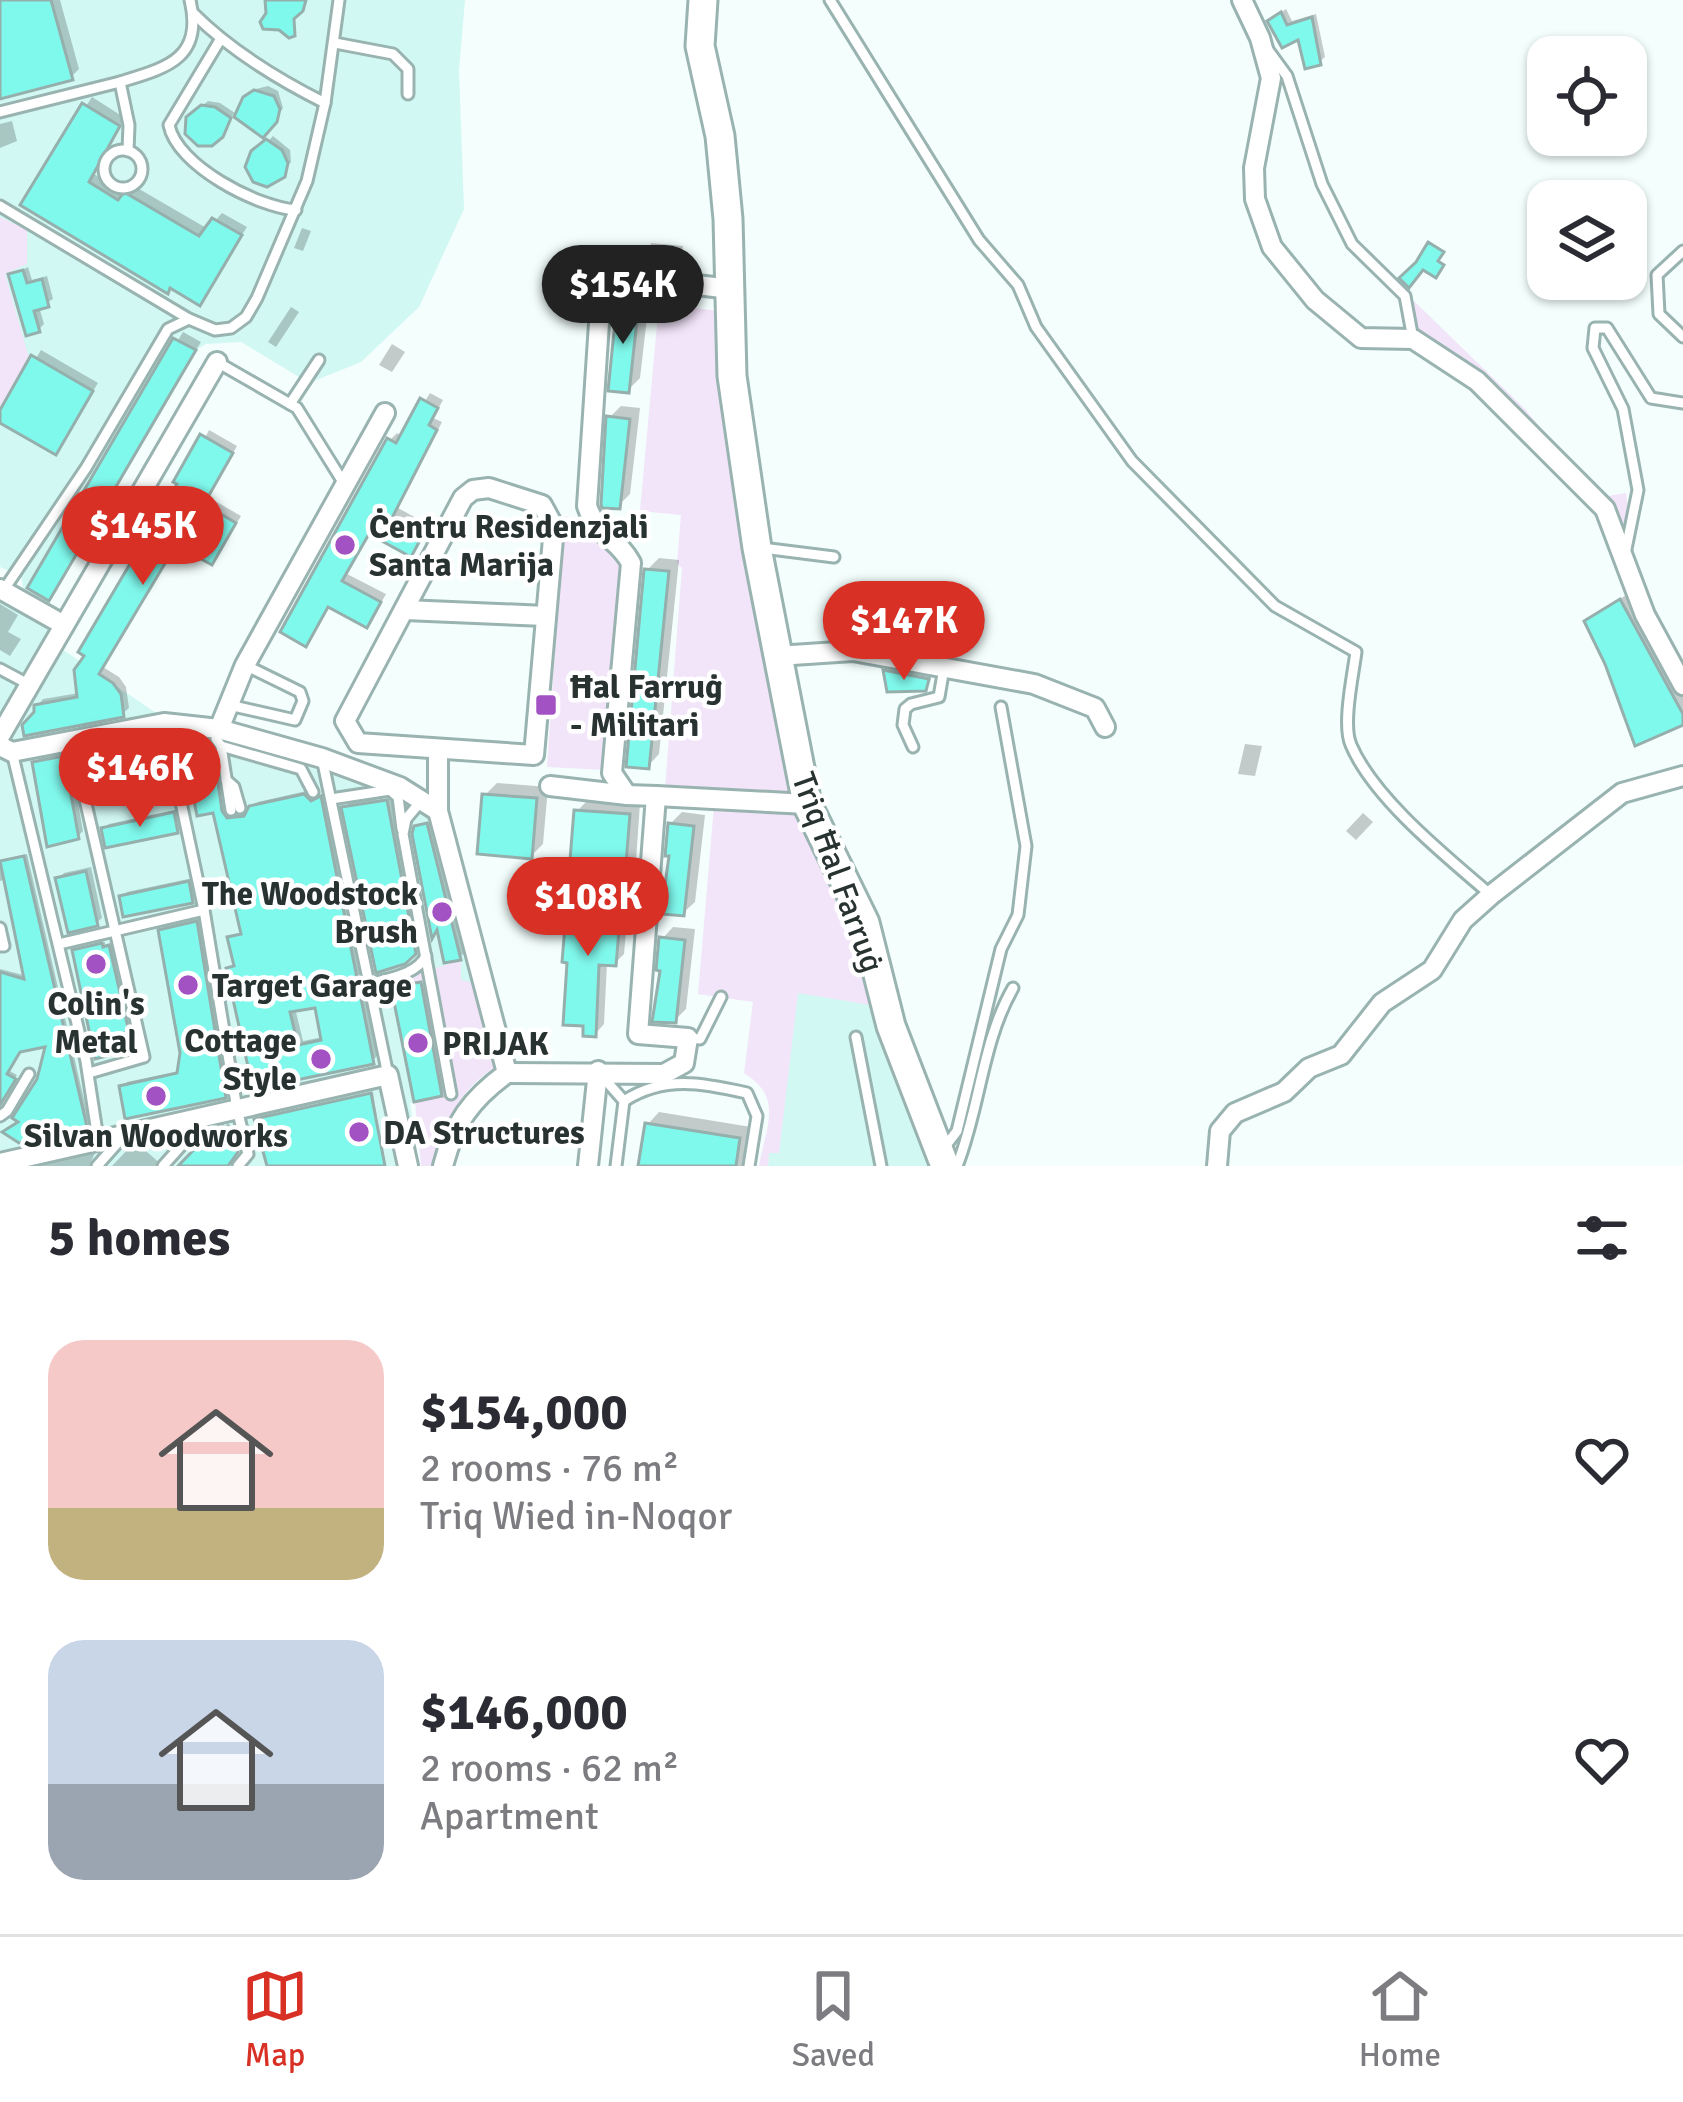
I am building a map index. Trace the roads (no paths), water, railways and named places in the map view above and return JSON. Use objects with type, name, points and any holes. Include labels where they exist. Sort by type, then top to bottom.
[{"type":"main road","name":"Triq Ħal Farruġ","points":[[704,0],[700,46],[724,169],[732,376],[757,548],[807,804],[865,923],[891,1027],[948,1162]]},
{"type":"street","points":[[1242,0],[1260,38],[1271,78],[1254,168],[1256,199],[1272,247],[1315,300],[1361,338],[1413,338],[1477,381],[1605,509],[1646,615],[1683,685]]},
{"type":"street","points":[[627,795],[612,773],[631,562],[625,551],[595,527],[587,506],[600,308],[606,292],[636,278],[730,290]]},
{"type":"street","points":[[4,745],[29,686],[217,362]]},
{"type":"street","points":[[220,738],[245,665],[385,413]]},
{"type":"street","points":[[489,488],[542,505],[554,527],[546,616],[534,755],[358,743],[345,722],[463,498],[473,490],[489,488]]},
{"type":"street","points":[[2,590],[64,625]]},
{"type":"street","points":[[405,610],[546,616]]},
{"type":"street","points":[[777,656],[853,651],[1034,685],[1095,708],[1105,727]]},
{"type":"street","points":[[4,745],[164,723],[322,758],[400,787],[430,805]]},
{"type":"street","points":[[437,750],[430,805],[507,1073]]},
{"type":"street","points":[[1217,1166],[1220,1131],[1234,1113],[1284,1092],[1309,1068],[1341,1055],[1382,1003],[1432,970],[1462,920],[1491,895],[1622,793],[1683,776]]},
{"type":"street","points":[[550,786],[807,804]]},
{"type":"street","points":[[443,1166],[454,1127],[476,1095],[507,1073],[664,1074],[684,1063],[688,1037],[638,1034],[656,796]]},
{"type":"street","points":[[588,1166],[598,1071]]},
{"type":"street","points":[[0,1162],[388,1075],[408,1166]]},
{"type":"lane","points":[[0,112],[165,68],[178,59],[194,34],[190,0]]},
{"type":"lane","points":[[0,206],[189,319],[215,330],[231,328],[247,317],[307,181],[325,104],[339,0]]},
{"type":"lane","points":[[830,0],[979,240],[1018,285],[1036,327],[1132,461],[1275,606],[1355,652],[1350,745],[1419,832],[1491,895]]},
{"type":"lane","points":[[193,13],[220,40],[325,104]]},
{"type":"lane","points":[[1260,38],[1287,76],[1322,184],[1352,244],[1406,296],[1413,338]]},
{"type":"lane","points":[[220,40],[169,125],[172,141],[186,158],[269,208],[296,210]]},
{"type":"lane","points":[[335,43],[393,54],[408,69],[408,94]]},
{"type":"lane","points":[[119,82],[129,125],[128,151],[141,163],[140,177],[129,187],[116,187],[104,173],[106,160],[116,151],[128,151]]},
{"type":"lane","points":[[1683,251],[1658,274],[1659,314],[1683,338]]},
{"type":"lane","points":[[2,590],[86,468],[168,329],[189,319]]},
{"type":"lane","points":[[1623,560],[1638,490],[1623,410],[1593,348],[1595,328],[1607,328],[1651,398],[1683,403]]},
{"type":"lane","points":[[290,404],[319,360]]},
{"type":"lane","points":[[217,362],[297,408],[344,482]]},
{"type":"lane","points":[[757,548],[834,557]]},
{"type":"lane","points":[[229,705],[295,720],[301,712],[300,692],[245,665]]},
{"type":"lane","points":[[914,747],[903,725],[905,709],[939,697],[944,668]]},
{"type":"lane","points":[[0,669],[29,686]]},
{"type":"lane","points":[[948,1162],[1001,949],[1018,915],[1025,846],[1001,707]]},
{"type":"lane","points":[[164,723],[205,910],[248,1154],[238,1166]]},
{"type":"lane","points":[[236,810],[220,738],[302,769],[313,792]]},
{"type":"lane","points":[[4,745],[59,944],[99,1140]]},
{"type":"lane","points":[[322,758],[388,1075]]},
{"type":"lane","points":[[88,1073],[144,1058],[84,795],[126,784]]},
{"type":"lane","points":[[331,799],[390,790],[398,796],[452,1094]]},
{"type":"lane","points":[[403,834],[406,819],[430,805]]},
{"type":"lane","points":[[197,878],[211,874]]},
{"type":"lane","points":[[59,944],[205,910]]},
{"type":"lane","points":[[0,928],[4,946],[0,946]]},
{"type":"lane","points":[[369,984],[410,972],[426,956]]},
{"type":"lane","points":[[948,1162],[973,1125],[1001,1010],[1013,988]]},
{"type":"lane","points":[[688,1037],[700,1039],[721,997]]},
{"type":"lane","points":[[856,1037],[881,1166]]},
{"type":"lane","points":[[598,1071],[624,1101],[616,1166]]},
{"type":"lane","points":[[0,1116],[8,1111],[29,1074]]},
{"type":"lane","points":[[624,1101],[643,1089],[692,1081],[747,1094],[758,1116],[749,1166]]},
{"type":"lane","points":[[163,1166],[209,1115]]},
{"type":"lane","points":[[97,1166],[127,1132]]},
{"type":"place","name":"Ċentru Residenzjali Santa Marija","points":[[345,545]]},
{"type":"place","name":"Ħal Farruġ - Militari","points":[[546,705]]},
{"type":"place","name":"The Woodstock Brush","points":[[442,912]]},
{"type":"place","name":"Colin's Metal","points":[[96,964]]},
{"type":"place","name":"Target Garage","points":[[188,985]]},
{"type":"place","name":"PRIJAK","points":[[418,1043]]},
{"type":"place","name":"Cottage Style","points":[[321,1059]]},
{"type":"place","name":"Silvan Woodworks","points":[[156,1096]]},
{"type":"place","name":"DA Structures","points":[[359,1132]]}]
